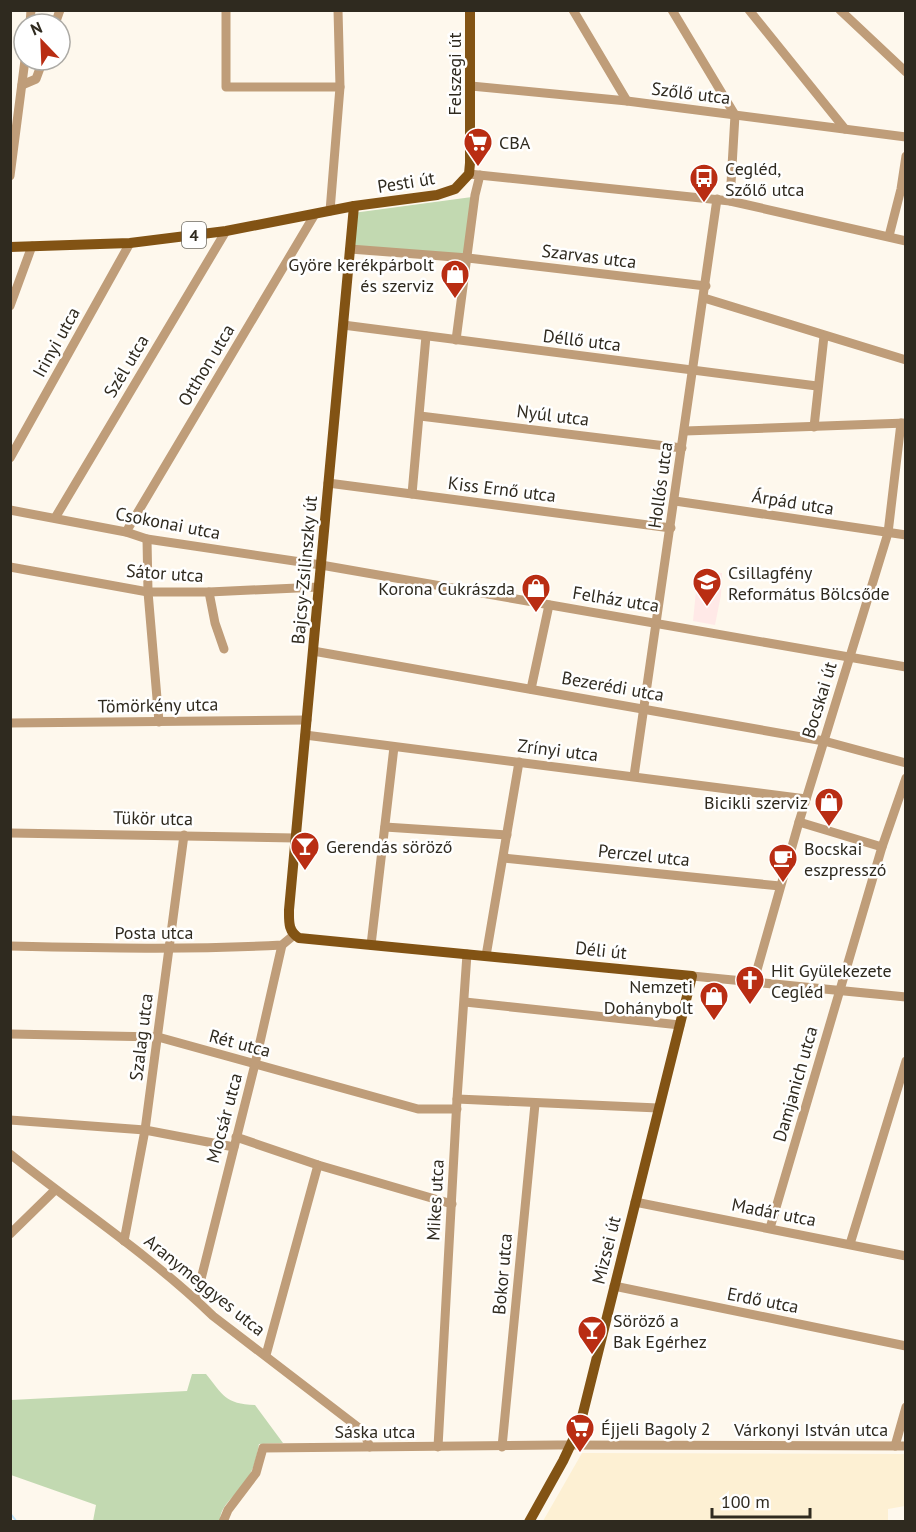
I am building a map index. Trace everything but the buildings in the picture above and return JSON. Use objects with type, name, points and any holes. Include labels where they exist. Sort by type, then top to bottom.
[{"type":"main road","name":"Felszegi út","points":[[469,174],[470,10]]},
{"type":"main road","name":"Pesti út","points":[[10,248],[130,243],[226,231],[354,206],[437,195],[455,189],[469,174]]},
{"type":"main road","name":"Bajcsy-Zsilinszky út","points":[[294,935],[290,928],[289,910],[354,206]]},
{"type":"main road","name":"Déli út","points":[[294,935],[299,938],[692,976]]},
{"type":"main road","name":"Mizsei út","points":[[529,1521],[572,1445],[580,1425],[692,976]]},
{"type":"street","points":[[226,10],[226,87],[340,87]]},
{"type":"street","points":[[330,211],[340,87],[338,10]]},
{"type":"street","points":[[573,10],[627,101]]},
{"type":"street","points":[[672,10],[735,116],[730,201]]},
{"type":"street","points":[[749,10],[845,129]]},
{"type":"street","points":[[840,10],[906,72]]},
{"type":"street","points":[[10,176],[24,72]]},
{"type":"street","points":[[22,85],[36,78],[38,72]]},
{"type":"street","name":"Szőlő utca","points":[[471,86],[627,101],[906,137]]},
{"type":"street","points":[[889,236],[903,190],[906,156]]},
{"type":"street","points":[[469,174],[717,199],[906,241]]},
{"type":"street","points":[[456,340],[476,189],[480,175]]},
{"type":"street","name":"Hollós utca","points":[[634,776],[717,199]]},
{"type":"street","name":"Otthon utca","points":[[126,532],[315,214]]},
{"type":"street","name":"Szél utca","points":[[55,518],[226,231]]},
{"type":"street","name":"Irinyi utca","points":[[10,458],[130,243]]},
{"type":"street","points":[[10,306],[32,246]]},
{"type":"street","name":"Szarvas utca","points":[[350,249],[468,258],[706,286]]},
{"type":"street","points":[[704,298],[906,360]]},
{"type":"street","name":"Déllő utca","points":[[343,325],[817,386]]},
{"type":"street","points":[[412,494],[426,336]]},
{"type":"street","points":[[814,427],[824,336]]},
{"type":"street","name":"Nyúl utca","points":[[420,416],[682,448]]},
{"type":"street","points":[[685,431],[903,423]]},
{"type":"street","name":"Bocskai út","points":[[753,984],[799,822],[888,533],[903,423]]},
{"type":"street","name":"Kiss Ernő utca","points":[[328,483],[671,528]]},
{"type":"street","name":"Árpád utca","points":[[675,501],[906,535]]},
{"type":"street","name":"Csokonai utca","points":[[10,510],[126,532],[147,539],[321,566]]},
{"type":"street","points":[[147,539],[148,592],[159,722]]},
{"type":"street","name":"Felház utca","points":[[321,566],[656,622],[906,667]]},
{"type":"street","name":"Sátor utca","points":[[10,567],[148,592],[319,587]]},
{"type":"street","points":[[209,592],[215,623],[225,649]]},
{"type":"street","points":[[531,689],[549,605]]},
{"type":"street","name":"Bezerédi utca","points":[[313,651],[824,741],[906,763]]},
{"type":"street","name":"Tömörkény utca","points":[[10,723],[307,720]]},
{"type":"street","name":"Zrínyi utca","points":[[305,735],[806,799]]},
{"type":"street","points":[[371,945],[394,747]]},
{"type":"street","points":[[486,956],[519,762]]},
{"type":"street","name":"Damjanich utca","points":[[770,1228],[882,847],[906,778]]},
{"type":"street","points":[[799,822],[882,847]]},
{"type":"street","points":[[385,827],[507,835]]},
{"type":"street","name":"Tükör utca","points":[[10,833],[295,838]]},
{"type":"street","name":"Szalag utca","points":[[124,1241],[145,1130],[184,836]]},
{"type":"street","name":"Perczel utca","points":[[504,858],[780,886]]},
{"type":"street","points":[[282,945],[294,935]]},
{"type":"street","name":"Posta utca","points":[[10,946],[168,950],[282,945]]},
{"type":"street","name":"Mocsár utca","points":[[196,1299],[255,1064],[282,945]]},
{"type":"street","name":"Mikes utca","points":[[438,1447],[467,954]]},
{"type":"street","name":"Déli út","points":[[692,976],[906,998]]},
{"type":"street","points":[[465,1002],[680,1025]]},
{"type":"street","name":"Rét utca","points":[[10,1034],[158,1037],[418,1109],[457,1104],[658,1108]]},
{"type":"street","points":[[850,1244],[906,1061]]},
{"type":"street","name":"Bokor utca","points":[[502,1447],[535,1104]]},
{"type":"street","points":[[10,1120],[145,1130],[235,1142],[452,1204]]},
{"type":"street","name":"Aranymeggyes utca","points":[[10,1154],[124,1241],[196,1299],[213,1316],[363,1431],[370,1448]]},
{"type":"street","points":[[266,1355],[318,1165]]},
{"type":"street","points":[[10,1234],[55,1190]]},
{"type":"street","name":"Madár utca","points":[[635,1202],[906,1256]]},
{"type":"street","name":"Erdő utca","points":[[614,1286],[906,1346]]},
{"type":"street","points":[[895,1446],[906,1407]]},
{"type":"street","name":"Sáska utca","points":[[223,1521],[228,1510],[256,1473],[263,1448],[572,1445]]},
{"type":"street","name":"Várkonyi István utca","points":[[572,1445],[906,1446]]},
{"type":"shaded area","name":"Csillagfény Református Bölcsőde","points":[[698,571],[722,573],[721,595],[715,625],[693,621]]},
{"type":"shaded area","points":[[582,1453],[905,1454],[905,1506],[888,1509],[888,1522],[543,1521]]},
{"type":"green space","points":[[472,197],[466,255],[350,249],[353,213]]},
{"type":"green space","points":[[192,1374],[206,1374],[226,1397],[237,1403],[255,1405],[283,1443],[259,1444],[249,1476],[225,1506],[220,1521],[93,1521],[96,1505],[11,1475],[11,1400],[187,1391]]},
{"type":"waterway","points":[[10,1513],[17,1522]]},
{"type":"place","name":"CBA","points":[[478,168]]},
{"type":"place","name":"Cegléd, Szőlő utca","points":[[704,204]]},
{"type":"place","name":"Györe kerékpárbolt és szerviz","points":[[455,300]]},
{"type":"place","name":"Csillagfény Református Bölcsőde","points":[[707,608]]},
{"type":"place","name":"Korona Cukrászda","points":[[536,614]]},
{"type":"place","name":"Bicikli szerviz","points":[[829,828]]},
{"type":"place","name":"Gerendás söröző","points":[[305,872]]},
{"type":"place","name":"Bocskai eszpresszó","points":[[783,884]]},
{"type":"place","name":"Hit Gyülekezete Cegléd","points":[[750,1006]]},
{"type":"place","name":"Nemzeti Dohánybolt","points":[[714,1022]]},
{"type":"place","name":"Söröző a Bak Egérhez","points":[[592,1356]]},
{"type":"place","name":"Éjjeli Bagoly 2","points":[[580,1454]]}]
